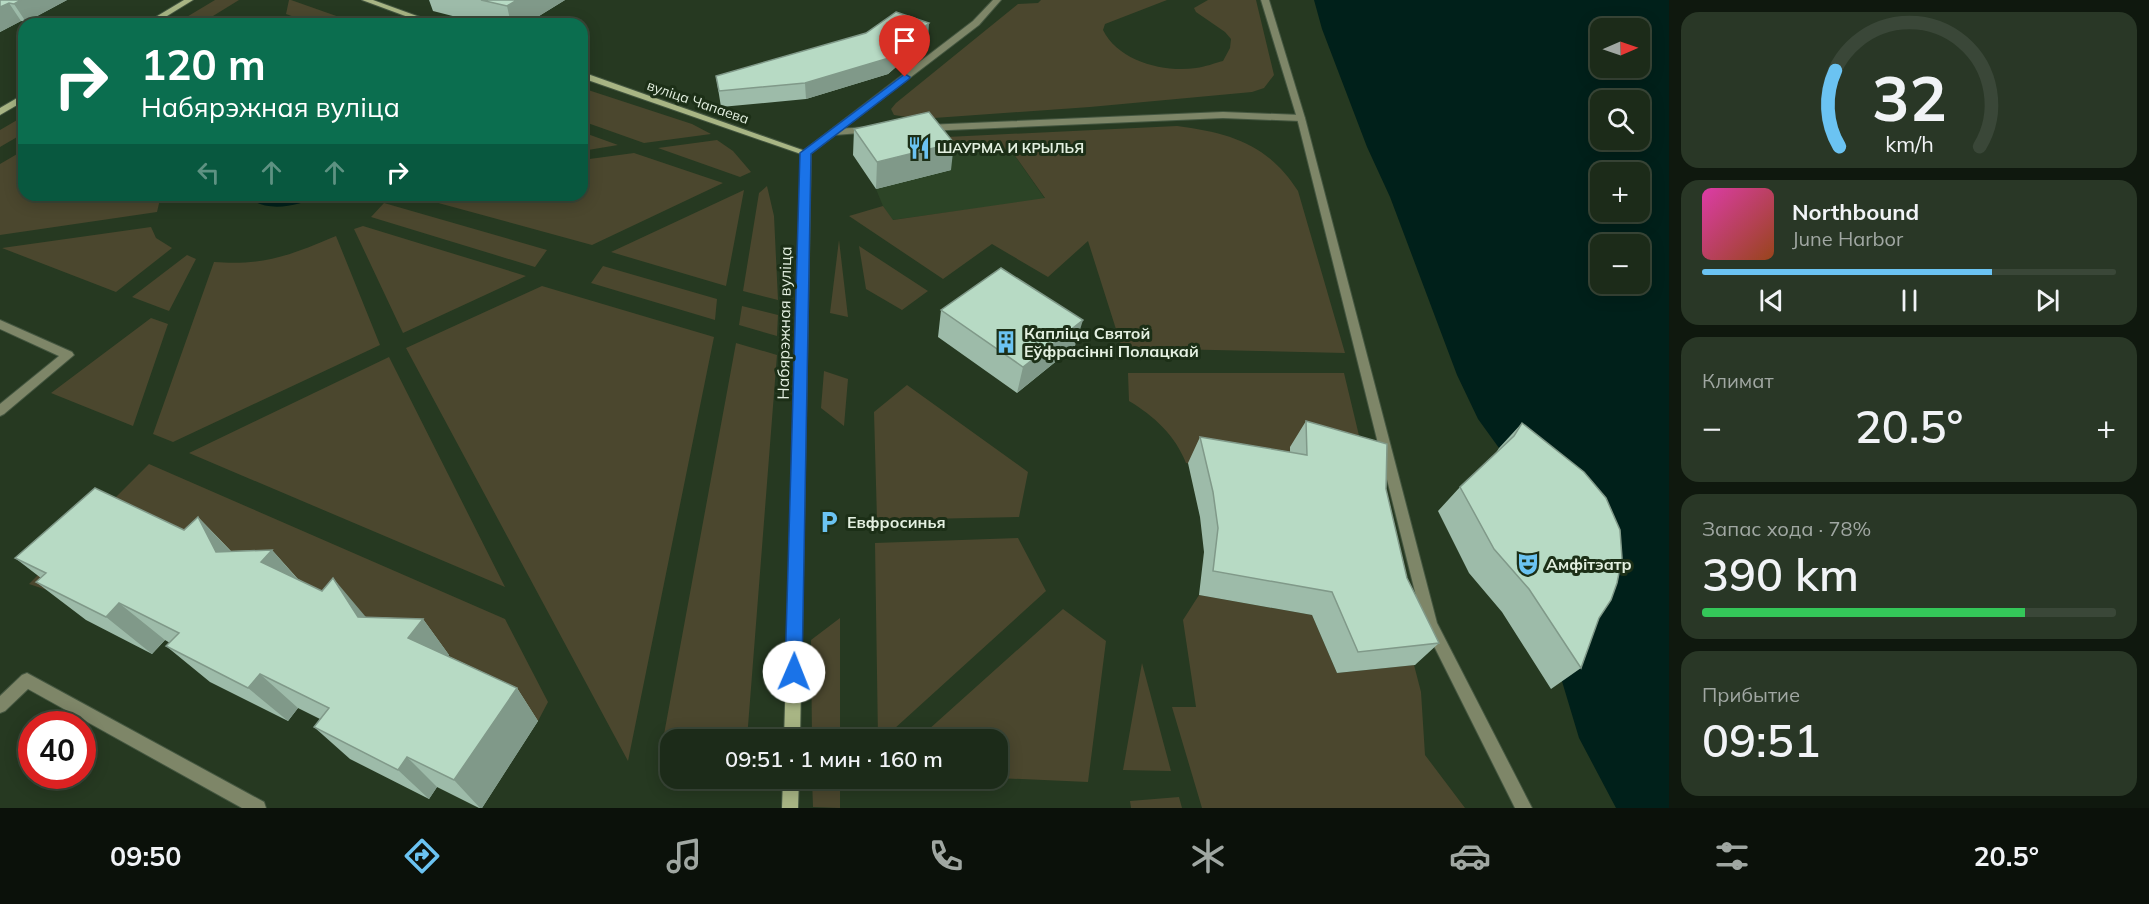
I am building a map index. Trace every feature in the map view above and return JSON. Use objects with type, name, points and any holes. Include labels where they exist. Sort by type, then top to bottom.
[{"type":"street","points":[[158,18],[189,0]]},
{"type":"street","points":[[366,0],[418,18]]},
{"type":"street","points":[[806,153],[976,23],[997,0]]},
{"type":"street","points":[[1265,0],[1301,118],[1430,624],[1524,808]]},
{"type":"street","name":"вуліца Чапаева","points":[[588,77],[806,153]]},
{"type":"street","points":[[0,112],[18,102]]},
{"type":"street","points":[[917,128],[1223,115],[1301,118]]},
{"type":"street","points":[[835,132],[882,130]]},
{"type":"street","name":"Набярэжная вуліца","points":[[792,729],[806,153]]},
{"type":"street","points":[[0,324],[68,355],[0,411]]},
{"type":"street","points":[[0,706],[27,680],[258,808]]},
{"type":"street","points":[[790,808],[791,789]]},
{"type":"shaded area","points":[[215,0],[239,0],[210,18],[185,18]]},
{"type":"shaded area","points":[[289,0],[291,0],[342,18],[297,18],[286,14]]},
{"type":"shaded area","points":[[1041,0],[1167,0],[1105,24],[1103,30],[1119,50],[1131,57],[1156,66],[1183,69],[1223,61],[1230,48],[1231,39],[1225,32],[1196,12],[1194,8],[1208,0],[1256,0],[1274,75],[1264,88],[1252,92],[1090,107],[920,119],[894,115],[891,109],[896,103],[1018,4],[1038,3]]},
{"type":"shaded area","points":[[588,90],[692,124],[711,134],[644,143],[588,123]]},
{"type":"shaded area","points":[[18,120],[18,136],[0,147],[0,130]]},
{"type":"shaded area","points":[[1177,126],[1231,137],[1261,152],[1274,162],[1298,191],[1345,353],[1122,348],[1088,241],[1048,277],[992,244],[943,279],[849,216],[883,206],[893,220],[1045,198],[1011,150],[926,138]]},
{"type":"shaded area","points":[[588,134],[618,145],[588,150]]},
{"type":"shaded area","points":[[926,138],[1011,150],[1045,199],[892,220],[876,189],[951,170]]},
{"type":"shaded area","points":[[717,140],[733,151],[751,172],[740,177],[658,148]]},
{"type":"shaded area","points":[[634,153],[723,183],[592,245],[431,201],[588,201],[588,159]]},
{"type":"shaded area","points":[[18,154],[18,201],[160,201],[157,212],[0,235],[0,164]]},
{"type":"shaded area","points":[[767,186],[774,216],[778,300],[743,291],[759,193]]},
{"type":"shaded area","points":[[744,190],[726,286],[611,252]]},
{"type":"shaded area","points":[[384,203],[547,250],[535,267],[371,217]]},
{"type":"shaded area","points":[[363,226],[526,276],[403,333],[354,229]]},
{"type":"shaded area","points":[[151,227],[156,238],[172,248],[116,292],[2,248]]},
{"type":"shaded area","points":[[336,236],[380,345],[173,442],[153,434],[214,262],[263,261],[305,249]]},
{"type":"shaded area","points":[[839,240],[848,317],[830,313]]},
{"type":"shaded area","points":[[859,246],[928,291],[902,310],[866,289]]},
{"type":"shaded area","points":[[187,255],[196,259],[169,311],[132,297]]},
{"type":"shaded area","points":[[603,266],[717,299],[715,320],[591,283]]},
{"type":"shaded area","points":[[542,286],[714,337],[628,761],[406,348]]},
{"type":"shaded area","points":[[742,306],[778,315],[777,336],[739,325]]},
{"type":"shaded area","points":[[151,318],[168,324],[133,426],[51,393]]},
{"type":"shaded area","points":[[736,343],[777,355],[748,729],[665,729]]},
{"type":"shaded area","points":[[389,357],[505,587],[189,453]]},
{"type":"shaded area","points":[[824,371],[848,379],[844,426],[821,408]]},
{"type":"shaded area","points":[[1128,373],[1344,373],[1367,469],[1290,447],[1291,480],[1186,463],[1176,444],[1163,427],[1129,401]]},
{"type":"shaded area","points":[[907,385],[1028,472],[1019,517],[877,520],[874,412]]},
{"type":"shaded area","points":[[149,464],[505,619],[548,702],[538,721],[436,673],[449,655],[65,596],[29,584]]},
{"type":"shaded area","points":[[1018,538],[1046,591],[894,729],[878,729],[875,543]]},
{"type":"shaded area","points":[[1199,595],[1312,615],[1337,673],[1414,665],[1421,692],[1425,755],[1465,808],[1202,808],[1172,707],[1196,707],[1183,620]]},
{"type":"shaded area","points":[[1063,609],[1106,641],[1088,782],[1008,778],[1008,729],[929,729]]},
{"type":"shaded area","points":[[840,618],[840,729],[812,729],[811,640]]},
{"type":"shaded area","points":[[1142,663],[1171,771],[1123,770]]},
{"type":"shaded area","points":[[812,789],[840,789],[840,808],[813,807]]},
{"type":"shaded area","points":[[1179,797],[1182,808],[1131,808],[1130,801]]},
{"type":"water","points":[[1314,0],[1669,0],[1669,808],[1616,808],[1579,738],[1561,678],[1532,475],[1499,448],[1478,419],[1457,375],[1390,197],[1367,147],[1322,29]]},
{"type":"water","points":[[253,201],[306,201],[281,207],[262,205]]},
{"type":"building","points":[[0,0],[21,0],[0,7]]},
{"type":"building","points":[[481,0],[517,0],[507,6]]},
{"type":"building","points":[[896,12],[929,23],[889,58],[805,83],[719,91],[716,76],[866,33]]},
{"type":"building","points":[[929,112],[954,143],[877,162],[854,129]]},
{"type":"building","points":[[1001,268],[1083,320],[1023,367],[941,310]]},
{"type":"building","points":[[1306,421],[1387,444],[1386,489],[1407,578],[1439,643],[1358,652],[1332,592],[1213,571],[1218,528],[1213,492],[1200,437],[1307,455]]},
{"type":"building","name":"Амфітэатр","points":[[1522,423],[1584,472],[1606,498],[1620,530],[1622,558],[1617,583],[1611,600],[1599,618],[1581,668],[1529,589],[1494,549],[1460,487],[1514,436]]},
{"type":"building","points":[[95,488],[184,530],[198,517],[216,552],[272,550],[261,562],[322,591],[333,578],[358,617],[423,619],[408,638],[517,688],[454,780],[407,757],[398,770],[314,727],[329,708],[260,674],[248,688],[166,646],[179,633],[119,603],[106,617],[36,582],[46,573],[15,558]]},
{"type":"place","name":"ШАУРМА И КРЫЛЬЯ","points":[[919,148]]},
{"type":"place","name":"Капліца Святой Еўфрасінні Полацкай","points":[[1006,342]]},
{"type":"place","name":"Евфросинья","points":[[829,522]]},
{"type":"place","name":"Амфітэатр","points":[[1528,564]]},
{"type":"route","points":[[794,672],[806,153],[905,77]]}]
